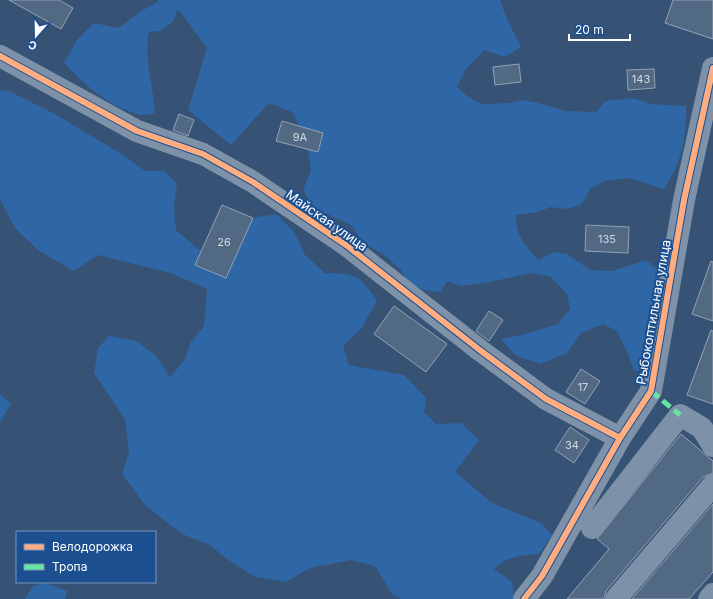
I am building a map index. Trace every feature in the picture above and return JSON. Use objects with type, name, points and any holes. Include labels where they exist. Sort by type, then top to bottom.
[{"type":"street","name":"Майская улица","points":[[0,56],[137,131],[203,154],[253,182],[346,245],[481,351],[546,399],[620,438]]},
{"type":"street","name":"Рыбокоптильная улица","points":[[524,599],[542,576],[620,438],[651,391],[684,200],[713,68]]},
{"type":"street","points":[[592,528],[680,415],[702,428],[713,444]]},
{"type":"street","points":[[616,599],[713,485]]},
{"type":"street","points":[[709,599],[713,594]]},
{"type":"shaded area","points":[[157,0],[500,0],[506,17],[521,47],[505,57],[484,50],[466,69],[457,87],[467,96],[482,104],[510,103],[523,100],[565,111],[596,112],[606,101],[632,98],[651,104],[686,106],[686,128],[682,149],[675,169],[664,189],[629,178],[605,181],[590,189],[582,204],[568,209],[550,207],[539,212],[516,215],[519,234],[529,250],[538,260],[554,252],[567,254],[590,270],[612,271],[646,260],[661,272],[656,286],[656,302],[643,372],[634,370],[617,331],[603,324],[581,333],[567,353],[540,364],[515,355],[501,339],[526,334],[558,324],[570,309],[567,294],[551,277],[531,273],[490,282],[461,286],[447,281],[441,292],[424,290],[408,282],[401,270],[382,253],[363,243],[351,225],[314,208],[303,190],[311,170],[306,138],[292,112],[269,103],[231,145],[188,110],[207,48],[178,9],[173,22],[160,31],[149,32],[147,52],[155,113],[139,115],[117,106],[88,86],[64,63],[77,40],[94,23],[119,28],[141,11],[158,2]]},
{"type":"shaded area","points":[[7,90],[53,113],[125,156],[145,171],[164,171],[177,183],[174,207],[176,230],[198,249],[222,253],[253,218],[276,214],[294,232],[305,255],[325,273],[350,275],[361,281],[366,286],[377,301],[361,329],[343,346],[349,365],[404,375],[426,398],[424,412],[436,424],[461,423],[479,440],[455,472],[492,503],[541,523],[552,535],[539,554],[510,559],[494,569],[512,582],[514,599],[401,599],[392,594],[375,566],[351,560],[310,568],[286,582],[255,577],[227,559],[210,545],[182,534],[145,505],[122,474],[129,452],[125,419],[94,373],[98,348],[109,336],[137,341],[157,357],[170,377],[184,361],[191,342],[204,326],[207,289],[171,273],[98,255],[74,271],[39,251],[15,228],[0,200],[0,91]]},
{"type":"shaded area","points":[[0,394],[11,404],[0,422]]},
{"type":"shaded area","points":[[44,583],[67,591],[65,599],[25,599],[33,586]]},
{"type":"building","points":[[9,0],[59,0],[73,8],[61,29]]},
{"type":"building","points":[[673,0],[713,0],[713,39],[665,23]]},
{"type":"building","points":[[519,64],[521,82],[495,85],[493,67]]},
{"type":"building","points":[[654,69],[655,88],[628,90],[627,70]]},
{"type":"building","points":[[179,114],[194,120],[188,136],[173,130]]},
{"type":"building","points":[[282,121],[323,133],[318,152],[276,141]]},
{"type":"building","points":[[222,205],[253,218],[226,278],[195,265]]},
{"type":"building","points":[[586,225],[629,227],[628,253],[585,251]]},
{"type":"building","points":[[711,261],[713,262],[713,321],[692,314]]},
{"type":"building","points":[[394,306],[447,344],[426,372],[374,334]]},
{"type":"building","points":[[489,311],[503,320],[489,341],[476,331]]},
{"type":"building","points":[[711,330],[713,331],[713,404],[687,395]]},
{"type":"building","points":[[581,369],[600,381],[585,404],[566,392]]},
{"type":"building","points":[[570,427],[589,440],[574,463],[555,450]]},
{"type":"building","points":[[681,434],[713,461],[713,473],[703,477],[606,591],[604,599],[567,599],[609,549],[597,539]]},
{"type":"building","points":[[713,504],[713,572],[689,599],[632,599]]},
{"type":"marked path","points":[[651,391],[680,415]]},
{"type":"cycle path","points":[[0,56],[137,131],[203,154],[253,182],[346,245],[481,351],[546,399],[620,438]]},
{"type":"cycle path","points":[[524,599],[542,576],[620,438],[651,391],[684,200],[713,68]]}]
